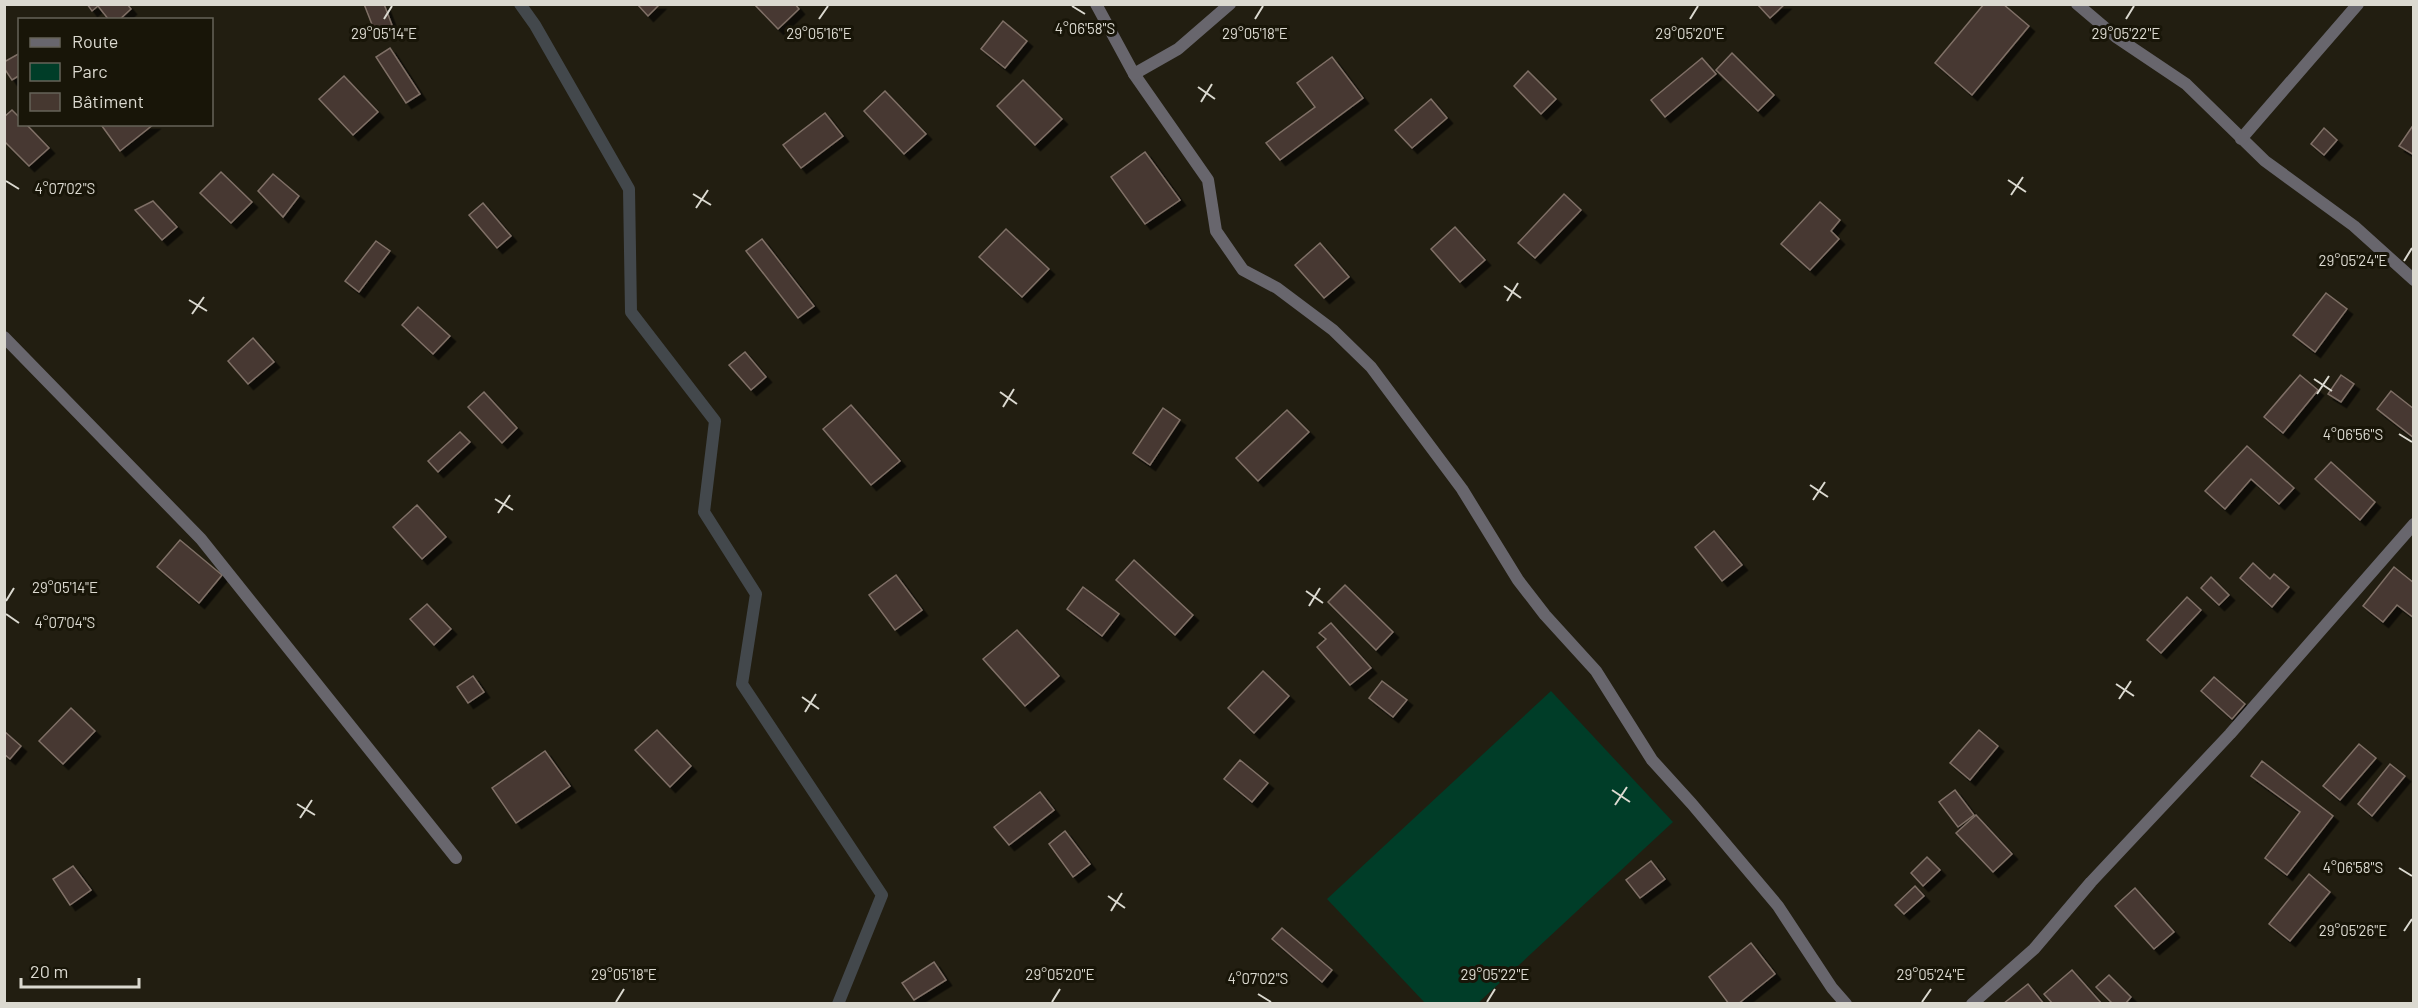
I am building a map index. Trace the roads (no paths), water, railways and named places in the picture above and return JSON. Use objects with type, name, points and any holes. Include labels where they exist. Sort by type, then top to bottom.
[{"type":"street","points":[[1096,4],[1134,74],[1208,180],[1216,231],[1243,270],[1276,288],[1333,330],[1371,367],[1462,489],[1518,580],[1545,615],[1596,671],[1652,760],[1778,906],[1832,988],[1846,1004]]},
{"type":"street","points":[[1134,74],[1178,49],[1230,4]]},
{"type":"street","points":[[2077,4],[2116,37],[2186,84],[2265,161],[2354,226],[2414,280]]},
{"type":"street","points":[[2241,139],[2358,4]]},
{"type":"street","points":[[4,337],[201,539],[456,858]]},
{"type":"street","points":[[1972,1004],[2034,949],[2091,882],[2230,734],[2414,524]]},
{"type":"waterway","points":[[520,4],[535,25],[629,189],[631,312],[715,421],[704,512],[756,594],[742,684],[882,895],[838,1004]]}]
